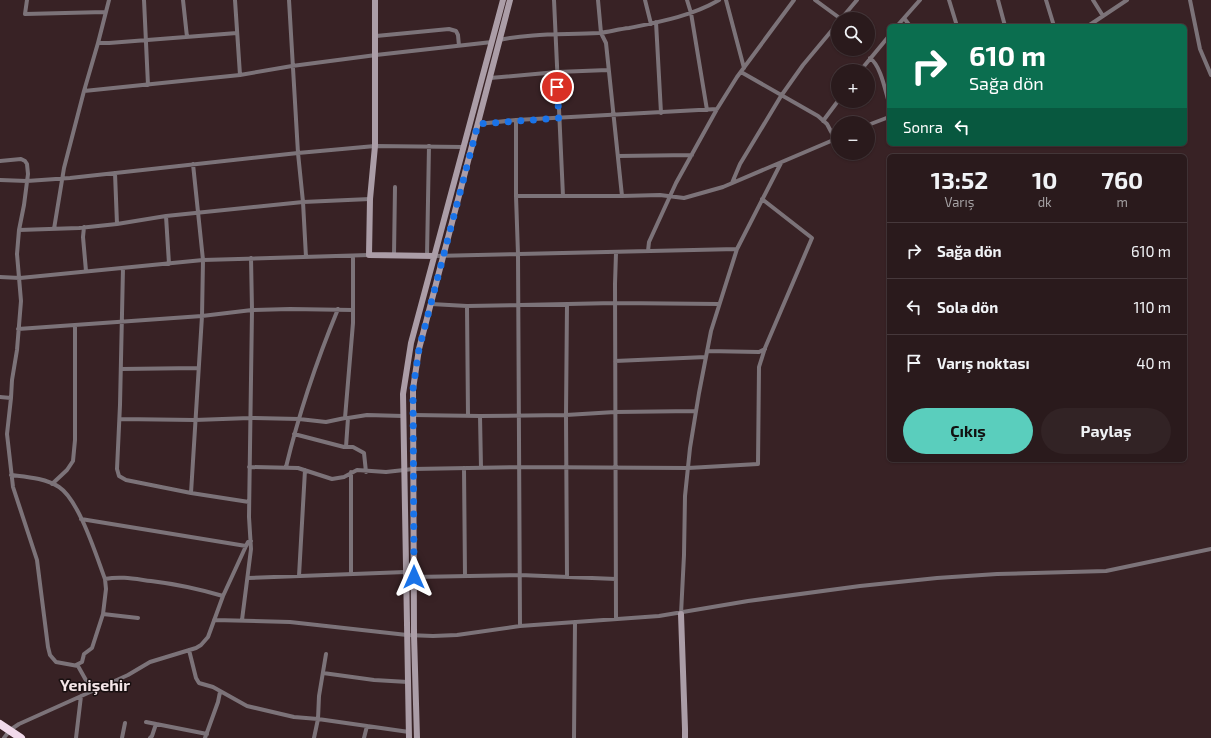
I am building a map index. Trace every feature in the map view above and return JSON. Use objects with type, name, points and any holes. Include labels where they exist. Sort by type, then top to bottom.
[{"type":"highway","points":[[0,724],[21,738]]},
{"type":"main road","points":[[375,0],[375,146],[370,199],[369,255],[431,256]]},
{"type":"main road","points":[[409,735],[403,394],[412,343],[431,256],[463,147],[502,0]]},
{"type":"main road","points":[[416,738],[413,389],[419,349],[510,0]]},
{"type":"main road","points":[[680,614],[685,738]]},
{"type":"street","points":[[27,0],[25,14],[105,12]]},
{"type":"street","points":[[54,229],[62,178],[109,0]]},
{"type":"street","points":[[144,0],[148,85]]},
{"type":"street","points":[[183,0],[187,37]]},
{"type":"street","points":[[235,0],[240,75]]},
{"type":"street","points":[[289,0],[292,66],[306,257]]},
{"type":"street","points":[[554,0],[563,196]]},
{"type":"street","points":[[598,0],[601,33],[606,43],[612,116],[622,196]]},
{"type":"street","points":[[644,0],[651,24]]},
{"type":"street","points":[[687,0],[691,13],[707,110]]},
{"type":"street","points":[[84,91],[240,75],[292,66],[491,42],[510,38],[555,34],[601,33],[651,24],[691,13],[719,0]]},
{"type":"street","points":[[726,0],[742,70],[781,96],[818,116],[827,124],[831,130]]},
{"type":"street","points":[[648,251],[649,242],[670,196],[717,109],[742,70],[794,0]]},
{"type":"street","points":[[815,0],[831,12]]},
{"type":"street","points":[[847,12],[857,0]]},
{"type":"street","points":[[899,24],[920,0]]},
{"type":"street","points":[[949,0],[956,24]]},
{"type":"street","points":[[998,0],[1004,24]]},
{"type":"street","points":[[1046,0],[1053,24]]},
{"type":"street","points":[[1093,0],[1103,16]]},
{"type":"street","points":[[1091,24],[1127,0]]},
{"type":"street","points":[[1190,0],[1200,49],[1211,75]]},
{"type":"street","points":[[904,18],[908,24]]},
{"type":"street","points":[[656,22],[661,113]]},
{"type":"street","points":[[376,36],[449,29],[456,31],[459,46]]},
{"type":"street","points":[[732,183],[740,164],[781,96],[802,65],[831,30]]},
{"type":"street","points":[[98,43],[145,41],[237,33]]},
{"type":"street","points":[[865,64],[887,38]]},
{"type":"street","points":[[870,58],[878,67],[887,96]]},
{"type":"street","points":[[490,78],[557,72],[608,70]]},
{"type":"street","points":[[823,121],[833,108]]},
{"type":"street","points":[[478,124],[516,120],[612,116],[717,109]]},
{"type":"street","points":[[875,122],[887,118]]},
{"type":"street","points":[[516,120],[520,626]]},
{"type":"street","points":[[516,196],[660,195],[684,198],[723,187],[831,140]]},
{"type":"street","points":[[0,180],[27,181],[62,178],[375,146],[463,147]]},
{"type":"street","points":[[429,146],[431,256],[737,249]]},
{"type":"street","points":[[618,156],[692,155]]},
{"type":"street","points":[[0,161],[21,160],[25,161],[27,164],[27,181],[19,230],[17,254],[21,300],[17,350],[12,380],[7,434],[11,475],[13,487],[37,560],[50,655],[56,662],[76,665],[82,662],[84,654],[92,648],[104,614],[106,589],[105,579],[81,519],[65,492],[52,484],[32,478],[11,475]]},
{"type":"street","points":[[680,614],[688,468],[696,411],[711,331],[737,249],[781,163]]},
{"type":"street","points":[[191,493],[202,316],[203,260],[193,164]]},
{"type":"street","points":[[115,173],[117,224]]},
{"type":"street","points":[[394,255],[395,187]]},
{"type":"street","points":[[19,230],[117,224],[166,216],[303,202],[370,199]]},
{"type":"street","points":[[249,467],[286,467],[305,470],[332,479],[344,476],[357,470],[366,472],[405,471],[413,469],[519,467],[688,468],[758,464],[759,367],[765,348],[812,238],[762,199]]},
{"type":"street","points":[[166,216],[169,264]]},
{"type":"street","points":[[84,227],[86,271]]},
{"type":"street","points":[[616,252],[616,619]]},
{"type":"street","points":[[0,277],[20,278],[203,260],[369,255]]},
{"type":"street","points":[[346,447],[353,310],[353,256]]},
{"type":"street","points":[[242,620],[248,578],[251,541],[249,467],[252,310],[251,258]]},
{"type":"street","points":[[123,268],[120,419],[117,470],[119,476],[126,480],[191,493],[249,502]]},
{"type":"street","points":[[431,304],[442,306],[518,306],[615,303],[719,304]]},
{"type":"street","points":[[567,304],[567,577]]},
{"type":"street","points":[[466,306],[468,416]]},
{"type":"street","points":[[286,467],[294,434],[327,336],[338,309]]},
{"type":"street","points":[[18,329],[202,316],[252,310],[353,310]]},
{"type":"street","points":[[52,484],[73,462],[75,440],[75,325]]},
{"type":"street","points":[[707,351],[759,352],[765,348]]},
{"type":"street","points":[[615,361],[706,357]]},
{"type":"street","points":[[121,369],[198,368]]},
{"type":"street","points":[[0,397],[11,398]]},
{"type":"street","points":[[413,416],[566,415],[615,412],[696,411]]},
{"type":"street","points":[[120,419],[195,420],[250,418],[299,419],[326,422],[367,415],[403,416]]},
{"type":"street","points":[[480,416],[481,468]]},
{"type":"street","points":[[294,434],[346,447],[353,447],[364,453],[366,472]]},
{"type":"street","points":[[464,468],[465,576]]},
{"type":"street","points":[[299,576],[305,470]]},
{"type":"street","points":[[351,472],[351,574]]},
{"type":"street","points":[[81,519],[246,546]]},
{"type":"street","points":[[4,738],[10,730],[28,720],[128,675],[150,662],[196,648],[205,641],[246,546],[251,541]]},
{"type":"street","points":[[214,620],[290,622],[414,635],[457,635],[520,626],[680,614],[748,601],[860,586],[936,578],[996,574],[1106,571],[1211,549]]},
{"type":"street","points":[[248,578],[406,572]]},
{"type":"street","points":[[414,577],[520,575],[616,579]]},
{"type":"street","points":[[105,579],[116,577],[131,578],[186,586],[224,596]]},
{"type":"street","points":[[104,614],[138,618]]},
{"type":"street","points":[[574,738],[575,622]]},
{"type":"street","points":[[189,650],[197,681],[212,687],[247,706],[294,716],[367,726],[409,735]]},
{"type":"street","points":[[314,738],[318,719],[319,696],[326,654]]},
{"type":"street","points":[[76,665],[81,670],[92,691]]},
{"type":"street","points":[[323,673],[374,680],[408,682]]},
{"type":"street","points":[[146,722],[206,736],[220,692]]},
{"type":"street","points":[[76,738],[81,696]]},
{"type":"street","points":[[122,738],[125,723]]},
{"type":"street","points":[[150,738],[156,724]]},
{"type":"street","points":[[364,738],[367,726]]},
{"type":"district","name":"Yenişehir","points":[[95,684]]},
{"type":"route","points":[[414,577],[413,389],[419,349],[478,124],[559,118],[557,87]]}]
